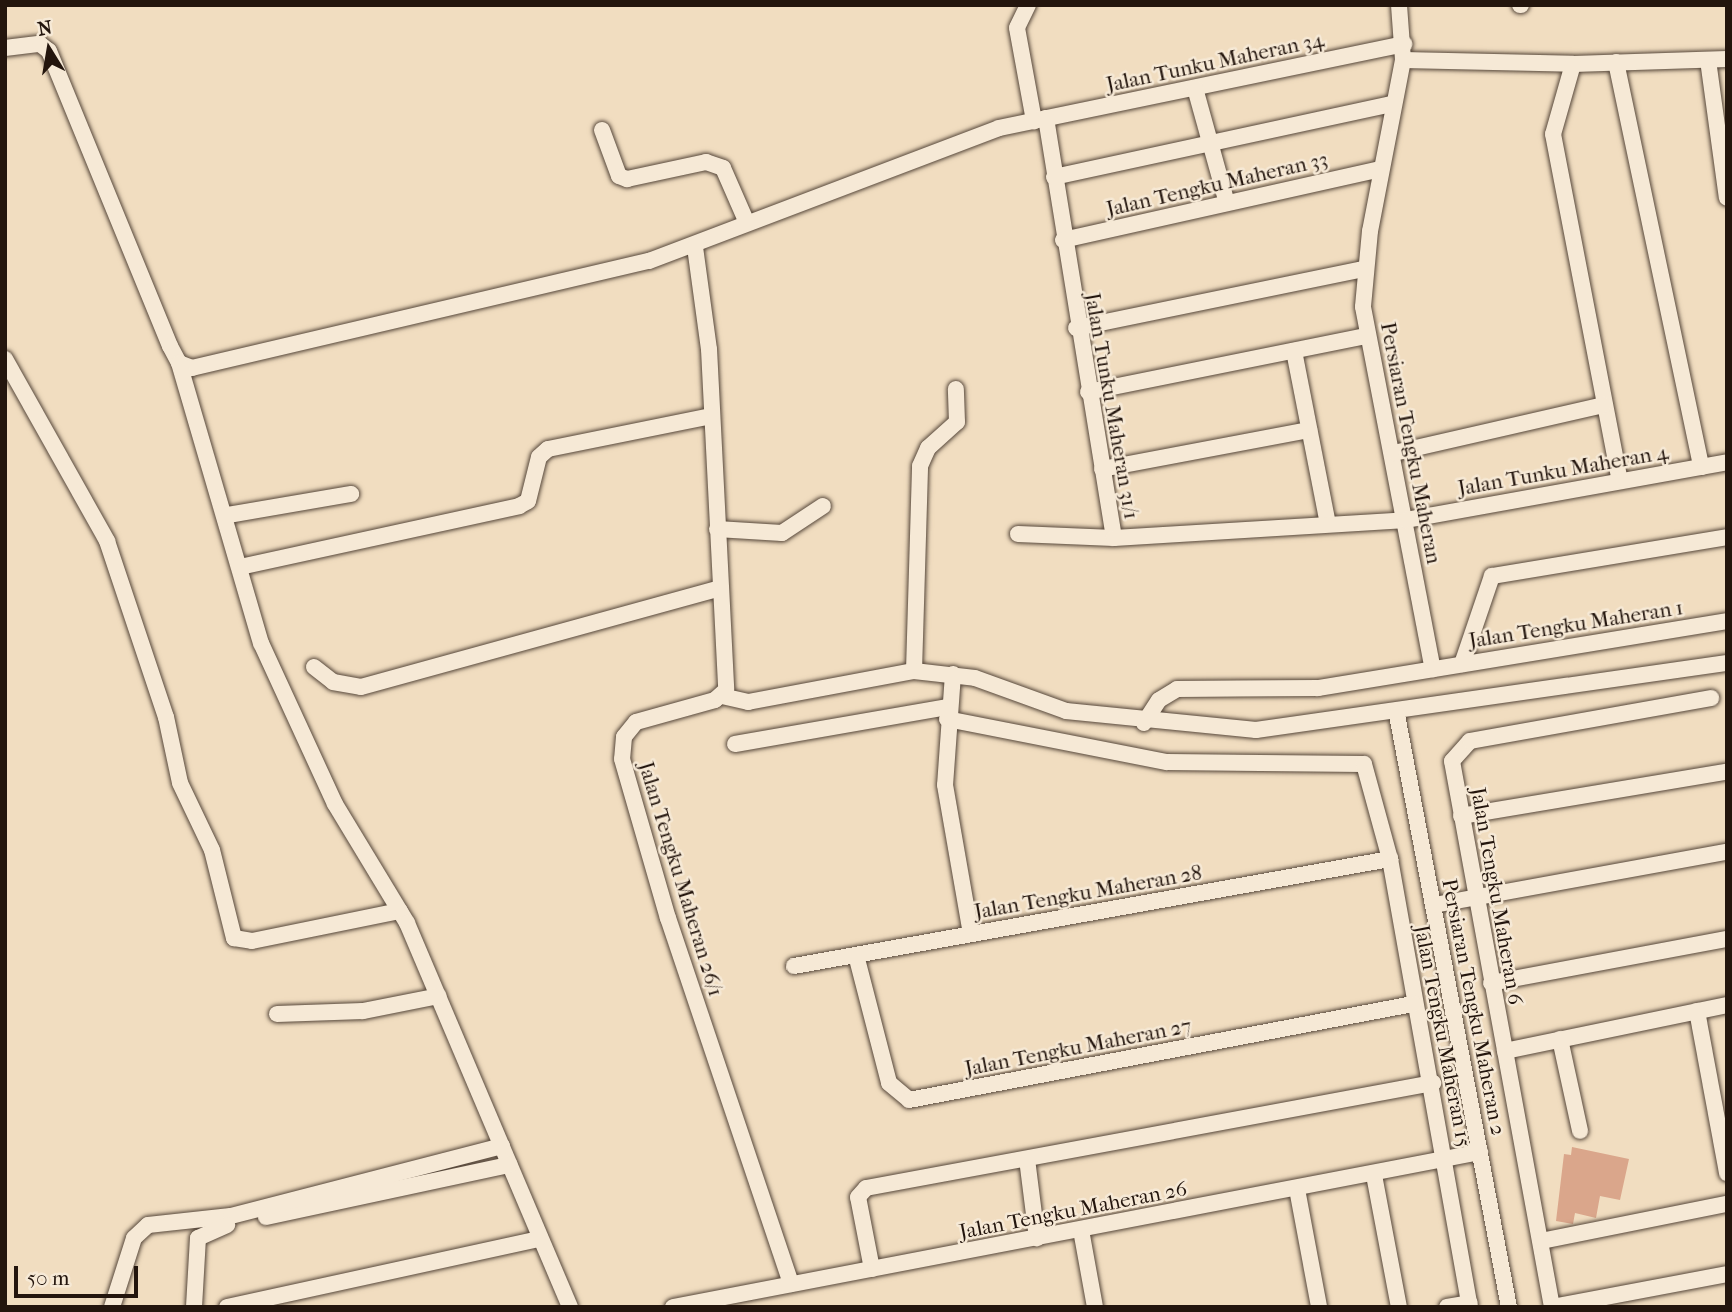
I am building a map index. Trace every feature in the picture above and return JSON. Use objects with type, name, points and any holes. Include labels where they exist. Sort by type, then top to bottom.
[{"type":"street","name":"Jalan Tunku Maheran 31/1","points":[[1028,5],[1017,28],[1054,177],[1076,328],[1114,538],[1406,520]]},
{"type":"street","points":[[1399,5],[1403,52]]},
{"type":"street","points":[[5,48],[40,44],[49,51],[179,363],[228,515],[254,622],[335,804],[400,911],[439,996],[538,1239],[570,1307]]},
{"type":"street","name":"Jalan Tunku Maheran 34","points":[[179,363],[200,367],[330,339],[695,247],[871,173],[1040,119],[1195,88],[1403,52],[1573,64],[1727,59]]},
{"type":"street","name":"Persiaran Tengku Maheran","points":[[1403,52],[1364,269],[1366,336],[1394,453],[1433,670]]},
{"type":"street","points":[[1708,60],[1727,198]]},
{"type":"street","points":[[1616,62],[1701,467]]},
{"type":"street","points":[[1573,64],[1553,134],[1620,481]]},
{"type":"street","points":[[1195,88],[1227,203]]},
{"type":"street","points":[[1054,177],[1392,104]]},
{"type":"street","points":[[602,130],[619,176],[627,179],[706,162],[723,168],[747,223]]},
{"type":"street","name":"Jalan Tengku Maheran 33","points":[[1063,240],[1381,169]]},
{"type":"street","points":[[695,247],[711,416],[727,679],[722,696],[748,702],[914,671],[953,674],[1066,711],[1144,723],[1256,730],[1397,715],[1727,663]]},
{"type":"street","points":[[1076,328],[1364,269]]},
{"type":"street","points":[[1088,392],[1366,336]]},
{"type":"street","points":[[1294,351],[1328,524]]},
{"type":"street","points":[[5,359],[107,541],[166,717],[180,783],[212,850],[234,938],[252,941],[400,911]]},
{"type":"street","points":[[914,671],[920,466],[928,448],[957,422],[956,389]]},
{"type":"street","points":[[1394,453],[1604,405]]},
{"type":"street","points":[[240,567],[519,506],[527,501],[539,457],[548,449],[711,416]]},
{"type":"street","points":[[1102,469],[1309,430]]},
{"type":"street","name":"Jalan Tunku Maheran 4","points":[[1406,520],[1727,462]]},
{"type":"street","points":[[228,515],[351,494]]},
{"type":"street","points":[[717,529],[782,533],[823,506]]},
{"type":"street","points":[[1018,534],[1114,538]]},
{"type":"street","points":[[1462,664],[1492,576],[1727,537]]},
{"type":"street","points":[[314,667],[346,687],[385,682],[721,588]]},
{"type":"street","name":"Jalan Tengku Maheran 1","points":[[1144,723],[1158,700],[1177,689],[1281,691],[1433,670],[1727,621]]},
{"type":"street","points":[[953,674],[947,713],[945,785],[971,934]]},
{"type":"street","name":"Jalan Tengku Maheran 26/1","points":[[722,696],[636,722],[624,737],[622,760],[667,918],[792,1284]]},
{"type":"street","name":"Jalan Tengku Maheran 6","points":[[1552,1307],[1452,761],[1461,745],[1711,698]]},
{"type":"street","points":[[735,744],[947,713]]},
{"type":"street","name":"Jalan Tengku Maheran 15","points":[[947,713],[1167,762],[1356,761],[1371,773],[1390,859],[1413,1004],[1433,1083],[1470,1305]]},
{"type":"street","name":"Persiaran Tengku Maheran 2","points":[[1397,715],[1509,1307]]},
{"type":"street","points":[[1461,816],[1725,772]]},
{"type":"street","points":[[1434,905],[1727,852]]},
{"type":"street","name":"Jalan Tengku Maheran 28","points":[[794,966],[1390,859]]},
{"type":"street","points":[[1491,983],[1727,939]]},
{"type":"street","name":"Jalan Tengku Maheran 27","points":[[856,955],[890,1083],[909,1100],[1413,1004]]},
{"type":"street","points":[[277,1014],[363,1011],[439,996]]},
{"type":"street","points":[[1505,1051],[1727,1005]]},
{"type":"street","points":[[1697,1011],[1727,1173]]},
{"type":"street","points":[[1560,1039],[1580,1131]]},
{"type":"street","points":[[872,1269],[860,1191],[1433,1083]]},
{"type":"street","points":[[112,1307],[134,1238],[148,1225],[231,1216],[502,1146]]},
{"type":"street","name":"Jalan Tengku Maheran 26","points":[[673,1307],[1374,1175],[1480,1152]]},
{"type":"street","points":[[1027,1159],[1037,1238]]},
{"type":"street","points":[[194,1307],[197,1244],[211,1229],[509,1165]]},
{"type":"street","points":[[1374,1175],[1399,1307]]},
{"type":"street","points":[[1297,1189],[1319,1307]]},
{"type":"street","points":[[1541,1241],[1727,1204]]},
{"type":"street","points":[[1081,1230],[1091,1306]]},
{"type":"street","points":[[227,1307],[538,1239]]},
{"type":"street","points":[[1552,1307],[1727,1274]]},
{"type":"street","points":[[1447,1307],[1470,1305]]},
{"type":"building","points":[[1572,1147],[1629,1159],[1620,1200],[1600,1196],[1596,1218],[1575,1213],[1573,1224],[1556,1221],[1564,1154],[1571,1155]]}]
